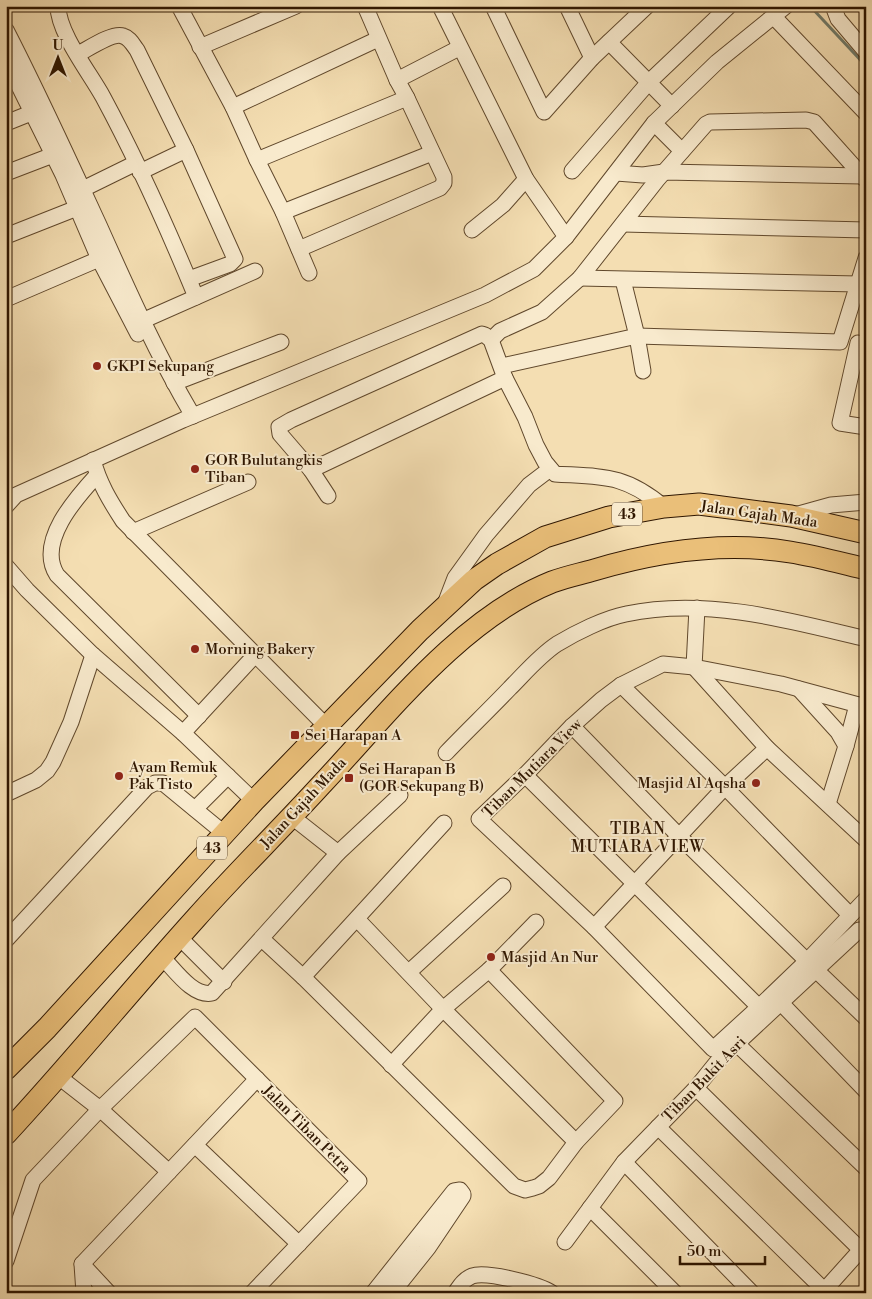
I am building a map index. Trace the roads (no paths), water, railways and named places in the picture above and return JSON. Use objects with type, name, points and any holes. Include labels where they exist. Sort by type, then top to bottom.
[{"type":"highway","name":"Jalan Gajah Mada","points":[[6,1069],[47,1028],[254,801],[326,726],[443,608],[474,580],[497,564],[545,537],[610,517],[664,507],[699,504],[791,516],[866,533]]},
{"type":"highway","name":"Jalan Gajah Mada","points":[[6,1134],[59,1077],[179,937],[385,715],[458,642],[508,606],[553,582],[620,562],[655,554],[735,547],[790,552],[866,569]]},
{"type":"street","points":[[58,6],[60,22],[103,97],[138,168],[196,297]]},
{"type":"street","points":[[179,6],[233,107],[283,212],[309,273]]},
{"type":"street","points":[[200,47],[296,6]]},
{"type":"street","points":[[299,249],[440,188],[444,183],[444,177],[378,39],[365,6]]},
{"type":"street","points":[[440,6],[459,48],[526,179],[566,237]]},
{"type":"street","points":[[493,6],[544,112],[592,58],[640,9]]},
{"type":"street","points":[[567,6],[592,58]]},
{"type":"street","points":[[572,171],[649,82],[729,6]]},
{"type":"street","points":[[833,6],[838,19],[866,52]]},
{"type":"street","points":[[6,506],[16,495],[93,460],[188,418],[486,295],[534,269],[566,237],[654,123],[717,62],[780,11],[866,113]]},
{"type":"street","points":[[6,30],[30,75],[142,321],[174,383],[188,418]]},
{"type":"street","points":[[78,54],[113,36],[122,35],[129,39],[137,50],[186,150],[235,259],[230,264],[189,279]]},
{"type":"street","points":[[233,107],[378,39]]},
{"type":"street","points":[[609,42],[672,106]]},
{"type":"street","points":[[397,80],[459,48]]},
{"type":"street","points":[[6,60],[53,155],[99,259],[188,418]]},
{"type":"street","points":[[257,160],[407,98]]},
{"type":"street","points":[[6,123],[31,113]]},
{"type":"street","points":[[491,340],[500,331],[542,312],[580,278],[664,172],[706,124],[710,122],[806,120],[818,125],[864,178]]},
{"type":"street","points":[[654,123],[682,151]]},
{"type":"street","points":[[83,189],[186,150]]},
{"type":"street","points":[[283,212],[432,153]]},
{"type":"street","points":[[6,173],[53,155]]},
{"type":"street","points":[[616,172],[643,175],[664,172],[864,178]]},
{"type":"street","points":[[472,230],[503,205],[526,179]]},
{"type":"street","points":[[6,236],[77,208]]},
{"type":"street","points":[[623,224],[866,230]]},
{"type":"street","points":[[840,342],[866,258]]},
{"type":"street","points":[[6,299],[99,259]]},
{"type":"street","points":[[142,321],[254,271]]},
{"type":"street","points":[[580,278],[858,284]]},
{"type":"street","points":[[623,280],[637,336],[643,371]]},
{"type":"street","points":[[328,496],[311,470],[280,434],[278,430],[281,425],[474,337],[485,334],[491,340],[536,445],[555,474],[609,478],[630,484],[650,495],[664,507]]},
{"type":"street","points":[[311,470],[504,372],[637,336],[862,344],[840,423],[866,428]]},
{"type":"street","points":[[174,383],[281,342]]},
{"type":"street","points":[[93,460],[97,475],[123,521],[326,726]]},
{"type":"street","points":[[443,608],[455,578],[486,535],[529,486],[550,469]]},
{"type":"street","points":[[97,475],[74,501],[61,523],[52,544],[50,555],[54,569],[57,575],[199,716]]},
{"type":"street","points":[[134,532],[248,482]]},
{"type":"street","points":[[791,516],[831,506],[866,502]]},
{"type":"street","points":[[6,566],[27,590],[93,655],[183,733],[254,801]]},
{"type":"street","points":[[446,753],[538,659],[564,640],[579,632],[625,614],[648,610],[697,608],[799,622],[866,639]]},
{"type":"street","points":[[697,608],[694,667],[767,748],[866,840]]},
{"type":"street","points":[[183,733],[256,654]]},
{"type":"street","points":[[6,794],[36,780],[47,771],[53,762],[71,722],[93,655]]},
{"type":"street","name":"Tiban Mutiara View","points":[[861,706],[798,688],[694,667],[663,664],[621,685],[601,700],[572,726],[479,819],[594,927],[713,1049],[759,1007],[812,966],[850,915],[866,899]]},
{"type":"street","points":[[621,685],[725,787],[850,915]]},
{"type":"street","points":[[798,688],[838,732],[846,746]]},
{"type":"street","points":[[828,804],[861,706]]},
{"type":"street","points":[[572,726],[680,838],[866,1018]]},
{"type":"street","points":[[594,927],[680,838],[725,787],[767,748]]},
{"type":"street","points":[[525,775],[759,1007]]},
{"type":"street","points":[[195,809],[228,776]]},
{"type":"street","points":[[6,940],[147,787],[155,783],[163,783],[225,834]]},
{"type":"street","points":[[162,957],[194,990],[201,994],[212,994],[338,853],[400,795]]},
{"type":"street","points":[[291,816],[338,853]]},
{"type":"street","points":[[303,977],[444,823]]},
{"type":"street","points":[[409,972],[503,886]]},
{"type":"street","points":[[357,919],[443,1009],[576,1142]]},
{"type":"street","points":[[391,1065],[443,1009],[489,970],[536,922]]},
{"type":"street","name":"Tiban Bukit Asri","points":[[565,1242],[624,1162],[696,1088],[717,1062],[782,1002],[812,966],[862,930]]},
{"type":"street","points":[[179,937],[224,982]]},
{"type":"street","points":[[262,939],[303,977],[514,1186],[525,1190],[539,1186],[549,1178],[576,1142],[615,1101],[489,970]]},
{"type":"street","points":[[782,1002],[866,1091]]},
{"type":"street","name":"Jalan Tiban Petra","points":[[6,1261],[33,1180],[100,1109],[195,1017],[359,1181],[252,1293]]},
{"type":"street","points":[[737,1044],[866,1168]]},
{"type":"street","points":[[59,1077],[100,1109],[169,1172]]},
{"type":"street","name":"Jalan Tiban Petra","points":[[82,1264],[257,1079]]},
{"type":"street","points":[[658,1127],[823,1291],[864,1247],[696,1088]]},
{"type":"street","points":[[195,1145],[299,1244]]},
{"type":"street","points":[[624,1162],[752,1293]]},
{"type":"street","points":[[373,1293],[391,1287],[447,1222],[464,1194],[460,1190],[454,1191],[391,1287]]},
{"type":"street","points":[[590,1208],[675,1293]]},
{"type":"street","points":[[82,1264],[84,1293]]},
{"type":"street","points":[[82,1264],[110,1293]]},
{"type":"street","points":[[455,1293],[463,1281],[473,1276],[488,1275],[532,1284],[545,1288],[552,1293]]},
{"type":"waterway","points":[[810,6],[866,66]]},
{"type":"place","name":"GKPI Sekupang","points":[[97,366]]},
{"type":"place","name":"GOR Bulutangkis Tiban","points":[[195,469]]},
{"type":"place","name":"Morning Bakery","points":[[195,649]]},
{"type":"place","name":"Sei Harapan A","points":[[295,735]]},
{"type":"place","name":"Ayam Remuk Pak Tisto","points":[[119,776]]},
{"type":"place","name":"Sei Harapan B (GOR Sekupang B)","points":[[349,778]]},
{"type":"place","name":"Masjid Al Aqsha","points":[[756,783]]},
{"type":"place","name":"Masjid An Nur","points":[[491,957]]},
{"type":"district","name":"TIBAN MUTIARA VIEW","points":[[638,837]]}]
